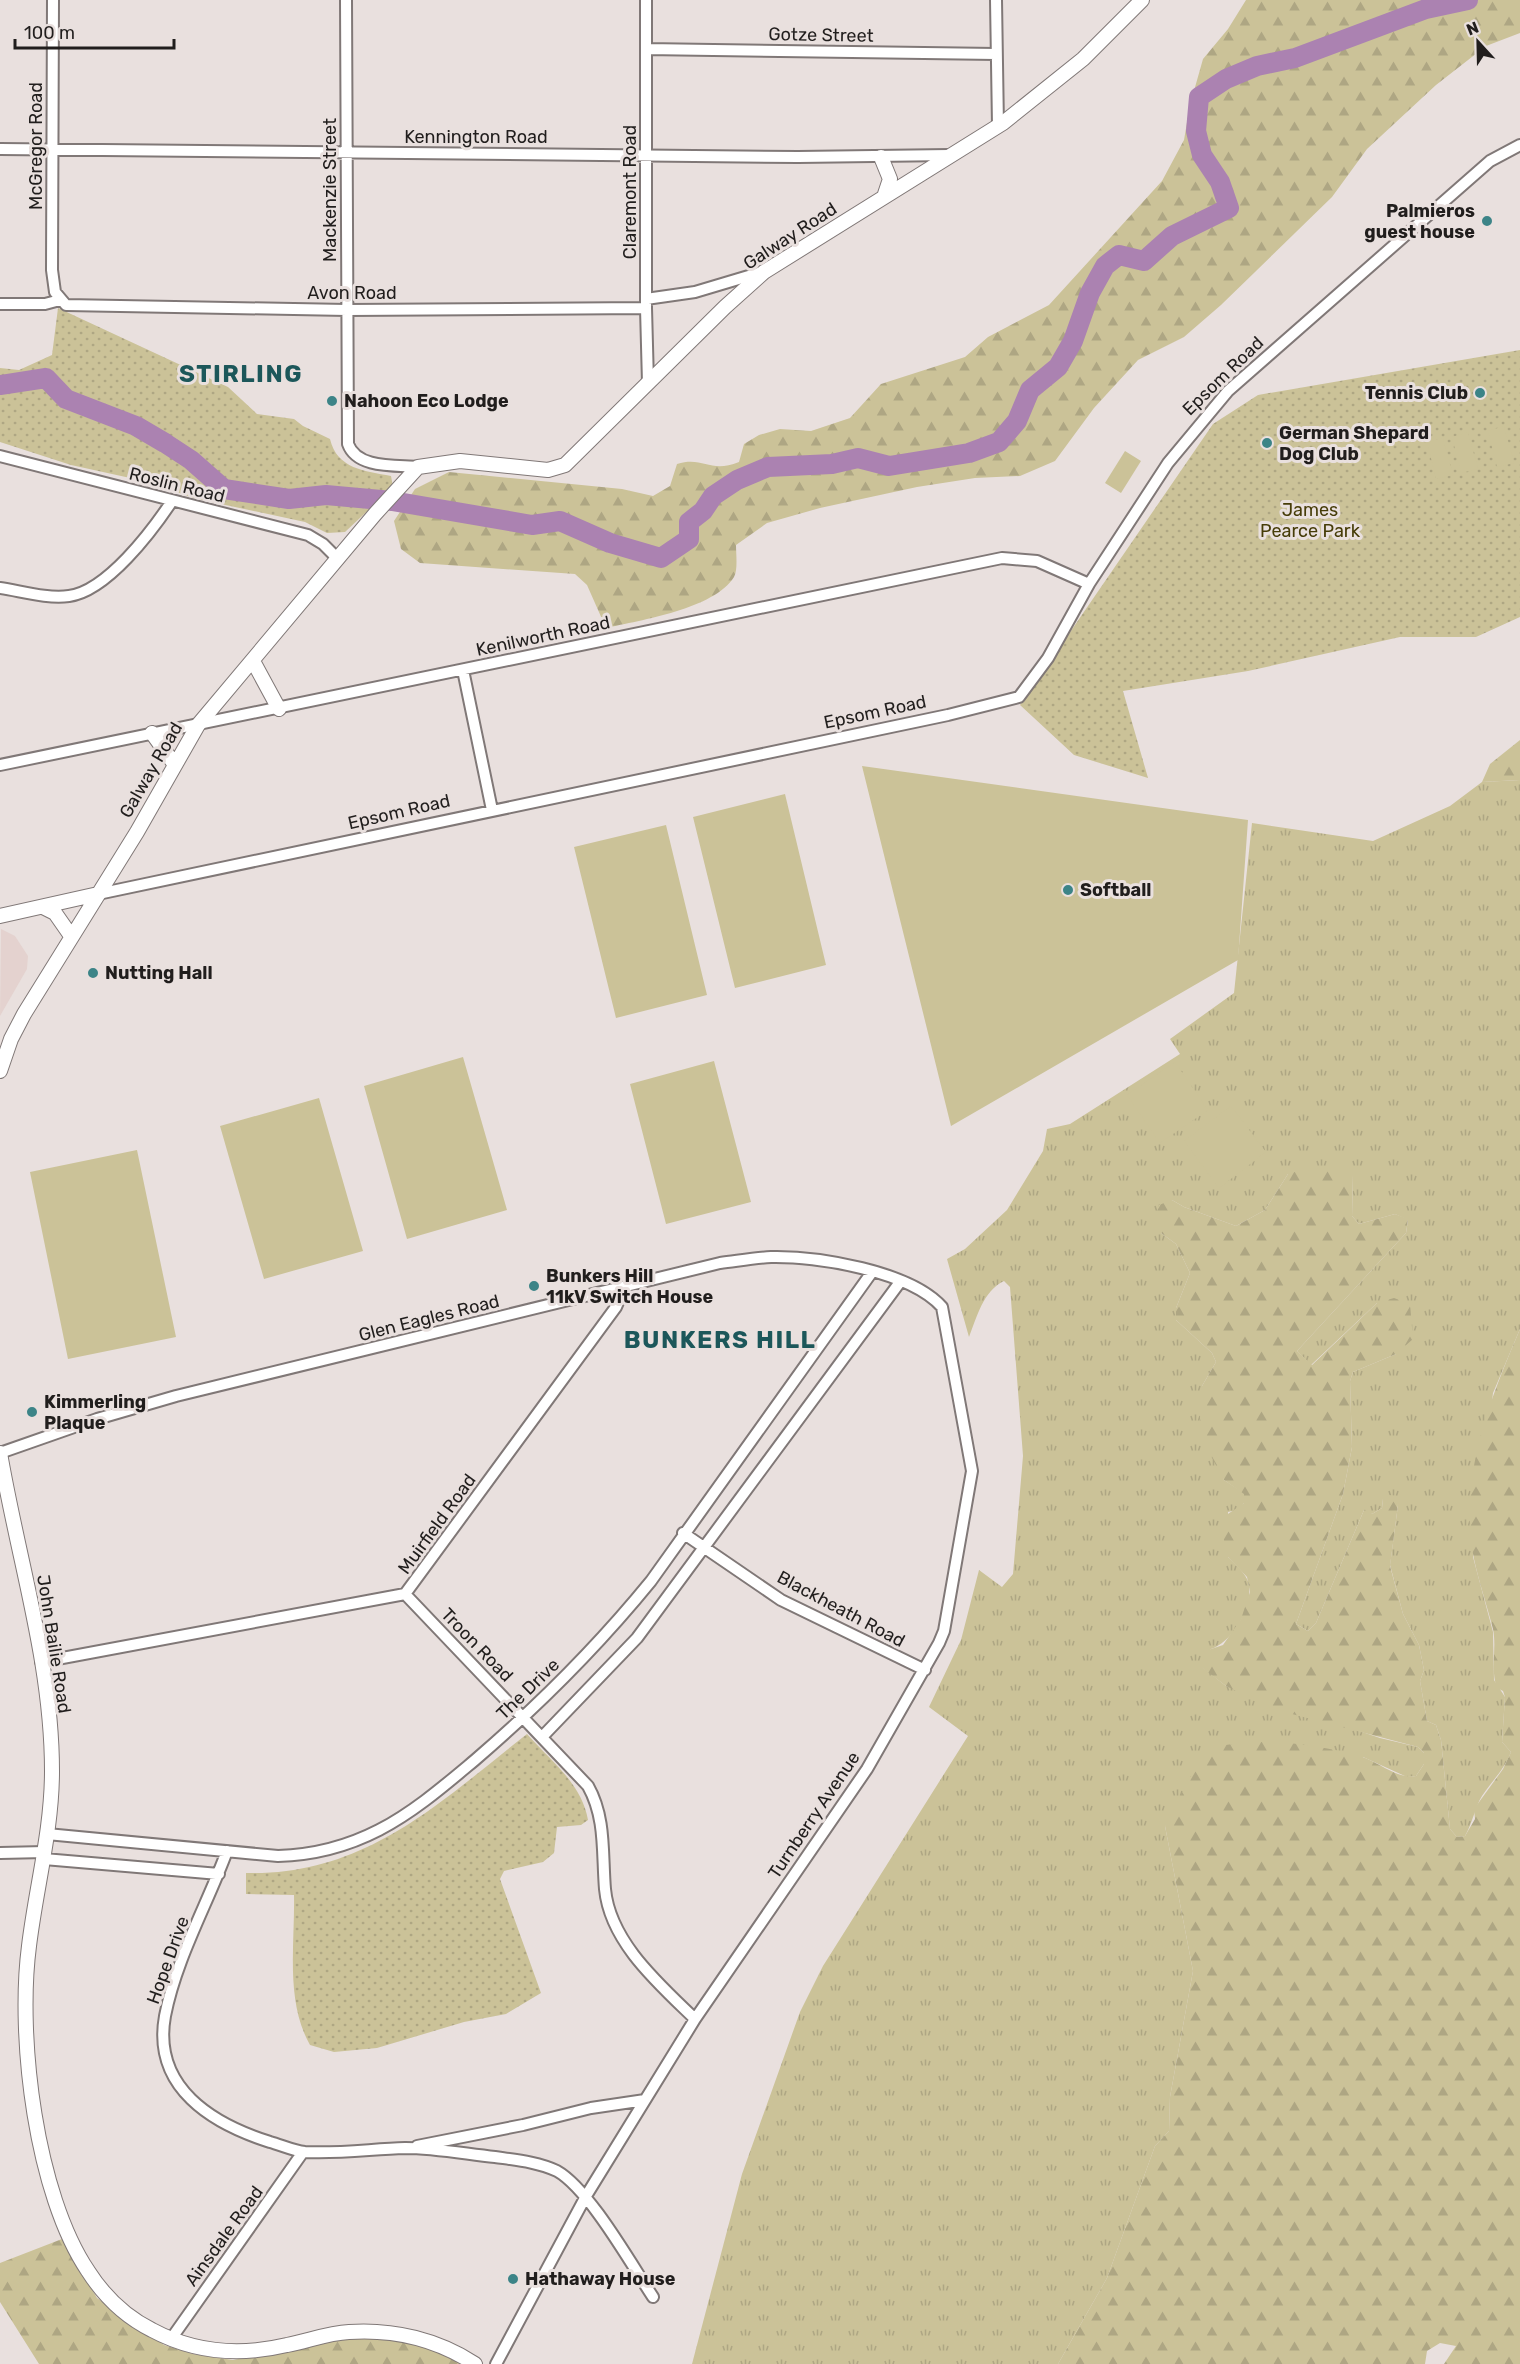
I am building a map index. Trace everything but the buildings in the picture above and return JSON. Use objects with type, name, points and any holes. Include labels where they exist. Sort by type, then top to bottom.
[{"type":"street","name":"McGregor Road","points":[[53,0],[52,270],[57,296]]},
{"type":"street","name":"Mackenzie Street","points":[[346,0],[347,438],[350,450],[361,460],[418,467]]},
{"type":"street","name":"Claremont Road","points":[[646,0],[648,383]]},
{"type":"street","points":[[996,0],[998,126]]},
{"type":"street","name":"Galway Road","points":[[0,1071],[11,1039],[24,1014],[198,725],[375,514],[418,467],[460,460],[548,470],[570,462],[725,307],[764,272],[998,126],[1083,59],[1142,0]]},
{"type":"street","name":"Gotze Street","points":[[646,49],[996,54]]},
{"type":"street","name":"Epsom Road","points":[[0,916],[924,720],[1019,697],[1048,658],[1089,584],[1168,463],[1228,391],[1490,161],[1520,145]]},
{"type":"street","name":"Kennington Road","points":[[0,149],[171,148],[881,157],[952,154]]},
{"type":"street","points":[[881,157],[890,179],[884,197]]},
{"type":"street","name":"Avon Road","points":[[0,304],[45,304],[57,296],[66,305],[77,307],[347,310],[646,303],[695,292],[764,272]]},
{"type":"street","name":"Roslin Road","points":[[0,456],[308,535],[323,544],[338,560]]},
{"type":"street","points":[[0,588],[60,596],[82,592],[136,550],[172,501]]},
{"type":"street","name":"Kenilworth Road","points":[[0,765],[1002,558],[1037,561],[1089,584]]},
{"type":"street","points":[[253,661],[279,709]]},
{"type":"street","points":[[463,670],[492,810]]},
{"type":"street","points":[[152,733],[175,765]]},
{"type":"street","points":[[43,907],[56,913],[71,936]]},
{"type":"street","name":"Glen Eagles Road","points":[[0,1453],[97,1419],[176,1396],[402,1342],[617,1286],[720,1263],[771,1257],[817,1260],[872,1272]]},
{"type":"street","name":"Turnberry Avenue","points":[[496,2364],[586,2196],[695,2019],[867,1769],[925,1670],[944,1631],[972,1471],[942,1307],[925,1293],[872,1272]]},
{"type":"street","name":"The Drive","points":[[47,1834],[278,1856],[308,1855],[377,1831],[401,1818],[444,1786],[524,1718],[618,1621],[651,1581],[683,1533],[872,1272]]},
{"type":"street","points":[[542,1737],[637,1638],[705,1549],[900,1282]]},
{"type":"street","name":"Muirfield Road","points":[[41,1662],[405,1594],[616,1307],[619,1300],[617,1286]]},
{"type":"street","name":"John Bailie Road","points":[[0,1453],[48,1699],[52,1772],[45,1855],[29,1947],[27,2011],[30,2077],[46,2163],[66,2228],[87,2271],[119,2308],[138,2322],[171,2338],[217,2351],[266,2350],[348,2332],[406,2334],[458,2353],[475,2364]]},
{"type":"street","name":"Blackheath Road","points":[[683,1533],[781,1600],[925,1670]]},
{"type":"street","name":"Troon Road","points":[[405,1594],[570,1765],[594,1797],[601,1817],[605,1890],[613,1921],[639,1960],[695,2019]]},
{"type":"street","name":"Hope Drive","points":[[227,1851],[173,1983],[165,2019],[167,2057],[178,2083],[191,2102],[214,2119],[245,2134],[303,2152],[408,2148],[523,2126],[591,2108],[645,2100]]},
{"type":"street","points":[[0,1853],[45,1855],[219,1874]]},
{"type":"street","name":"Hope Drive","points":[[408,2148],[535,2163],[560,2173],[586,2196],[653,2297]]},
{"type":"street","name":"Ainsdale Road","points":[[171,2338],[303,2152]]},
{"type":"shaded area","points":[[1,929],[15,936],[28,956],[27,969],[0,1016]]},
{"type":"green space","points":[[1246,0],[1520,0],[1520,33],[1486,46],[1436,85],[1367,149],[1332,197],[1221,305],[1184,337],[1138,360],[1094,408],[1055,461],[1020,476],[975,478],[917,487],[820,508],[767,523],[736,545],[735,574],[724,588],[676,612],[606,628],[587,585],[575,574],[420,563],[401,549],[394,521],[415,489],[449,472],[622,489],[653,496],[670,486],[677,464],[694,462],[714,466],[729,465],[739,462],[744,444],[759,435],[780,429],[811,431],[850,418],[881,384],[965,357],[988,337],[1049,305],[1162,181],[1184,140],[1190,105],[1203,59],[1228,29]]},
{"type":"green space","points":[[58,308],[228,387],[257,414],[294,419],[330,439],[339,457],[346,463],[362,470],[391,476],[393,487],[345,532],[327,533],[305,522],[193,498],[153,483],[71,465],[0,442],[0,368],[19,370],[52,355]]},
{"type":"green space","name":"James Pearce Park","points":[[1520,350],[1520,617],[1476,637],[1400,637],[1248,671],[1123,691],[1148,778],[1074,755],[1020,705],[1213,424],[1258,395]]},
{"type":"green space","points":[[1504,426],[1514,463],[1497,467],[1488,431]]},
{"type":"green space","points":[[1468,432],[1478,469],[1461,473],[1452,437]]},
{"type":"green space","points":[[1443,438],[1453,475],[1436,479],[1427,442]]},
{"type":"green space","points":[[1125,451],[1141,461],[1121,493],[1105,483]]},
{"type":"green space","points":[[1520,740],[1520,780],[1482,782],[1490,764]]},
{"type":"green space","name":"Softball","points":[[862,766],[1248,820],[1238,960],[951,1126]]},
{"type":"green space","points":[[1520,780],[1520,1329],[1493,1393],[1473,1557],[1493,1632],[1494,1680],[1505,1697],[1502,1742],[1511,1752],[1508,1758],[1480,1800],[1465,1836],[1457,1837],[1450,1829],[1441,1740],[1436,1725],[1427,1721],[1420,1681],[1424,1670],[1419,1645],[1403,1614],[1390,1565],[1398,1505],[1383,1499],[1382,1508],[1372,1514],[1364,1510],[1316,1623],[1308,1631],[1296,1624],[1343,1494],[1352,1447],[1350,1381],[1353,1372],[1396,1354],[1377,1303],[1311,1365],[1297,1351],[1406,1233],[1408,1220],[1395,1214],[1359,1224],[1352,1216],[1353,1175],[1288,1174],[1265,1210],[1236,1226],[1184,1207],[1172,1200],[1161,1233],[1176,1244],[1190,1273],[1176,1308],[1176,1320],[1212,1353],[1216,1362],[1202,1386],[1224,1480],[1244,1493],[1244,1503],[1237,1510],[1228,1512],[1228,1557],[1247,1579],[1249,1599],[1235,1630],[1219,1645],[1211,1649],[1202,1667],[1226,1686],[1380,1738],[1418,1747],[1424,1753],[1424,1764],[1416,1776],[1407,1777],[1363,1757],[1165,1826],[1193,1971],[1170,2097],[1169,2131],[1155,2146],[1107,2278],[1058,2364],[692,2364],[742,2174],[800,2012],[823,1966],[968,1736],[929,1707],[961,1640],[979,1570],[1002,1587],[1013,1574],[1023,1456],[1010,1287],[1004,1281],[991,1291],[982,1305],[969,1337],[947,1259],[965,1249],[1007,1210],[1043,1151],[1047,1129],[1070,1124],[1180,1054],[1170,1039],[1234,993],[1252,823],[1373,841],[1450,806],[1482,782]]},
{"type":"green space","points":[[785,794],[826,965],[735,988],[693,817]]},
{"type":"green space","points":[[666,825],[707,995],[616,1018],[574,847]]},
{"type":"green space","points":[[463,1057],[507,1210],[407,1239],[364,1086]]},
{"type":"green space","points":[[714,1061],[751,1202],[666,1224],[630,1084]]},
{"type":"green space","points":[[1175,1062],[1208,1110],[1160,1143],[1127,1095]]},
{"type":"green space","points":[[319,1098],[363,1251],[264,1279],[220,1126]]},
{"type":"green space","points":[[1231,1106],[1266,1152],[1219,1188],[1184,1141]]},
{"type":"green space","points":[[137,1150],[176,1337],[68,1359],[30,1172]]},
{"type":"green space","points":[[1344,1166],[1353,1175],[1352,1216],[1359,1224],[1395,1214],[1408,1219],[1406,1233],[1297,1351],[1312,1365],[1377,1303],[1394,1298],[1410,1304],[1413,1339],[1396,1354],[1353,1372],[1350,1381],[1352,1447],[1343,1494],[1296,1624],[1308,1631],[1316,1623],[1364,1510],[1368,1509],[1372,1514],[1382,1508],[1383,1499],[1388,1495],[1396,1496],[1398,1505],[1390,1566],[1403,1614],[1419,1645],[1424,1670],[1420,1681],[1427,1721],[1436,1725],[1441,1740],[1450,1829],[1457,1837],[1465,1836],[1475,1819],[1474,1809],[1503,1769],[1511,1752],[1502,1742],[1505,1697],[1503,1691],[1497,1688],[1495,1681],[1494,1636],[1474,1559],[1470,1529],[1470,1499],[1479,1441],[1497,1384],[1520,1329],[1520,2364],[1444,2364],[1456,2346],[1440,2343],[1427,2351],[1425,2364],[1058,2364],[1107,2278],[1155,2146],[1169,2131],[1170,2097],[1193,1971],[1165,1826],[1204,1750],[1242,1743],[1282,1742],[1322,1747],[1360,1756],[1401,1775],[1416,1776],[1424,1764],[1424,1753],[1418,1747],[1273,1709],[1226,1686],[1201,1667],[1202,1657],[1211,1649],[1223,1645],[1241,1619],[1250,1592],[1247,1577],[1228,1557],[1221,1528],[1222,1518],[1244,1503],[1244,1494],[1224,1480],[1199,1434],[1202,1386],[1216,1362],[1212,1353],[1176,1320],[1176,1308],[1190,1273],[1176,1244],[1161,1233],[1155,1216],[1159,1205],[1172,1200],[1184,1207],[1236,1226],[1265,1210],[1288,1174],[1304,1169]]},
{"type":"green space","points":[[527,1734],[572,1784],[585,1807],[588,1820],[581,1825],[557,1827],[554,1853],[543,1862],[504,1871],[500,1879],[541,1993],[506,2014],[464,2022],[377,2048],[334,2052],[310,2045],[302,2028],[294,1991],[294,1895],[246,1894],[246,1873],[289,1871],[328,1862],[364,1849],[398,1831],[431,1809]]},
{"type":"green space","points":[[62,2239],[97,2298],[164,2345],[193,2354],[233,2360],[344,2338],[395,2338],[431,2349],[461,2364],[39,2364],[0,2302],[0,2263]]},
{"type":"waterway","points":[[0,385],[46,378],[66,399],[136,426],[165,443],[191,460],[224,489],[289,499],[326,495],[392,501],[532,525],[560,521],[610,543],[661,558],[689,539],[689,522],[703,511],[713,496],[737,480],[768,467],[832,464],[858,458],[889,466],[969,453],[999,442],[1017,421],[1030,390],[1058,367],[1073,341],[1090,293],[1105,266],[1119,255],[1144,261],[1172,236],[1229,208],[1220,182],[1202,155],[1196,131],[1199,97],[1226,79],[1257,66],[1295,58],[1426,9],[1468,0]]},
{"type":"place","name":"Palmieros guest house","points":[[1487,221]]},
{"type":"place","name":"Tennis Club","points":[[1480,393]]},
{"type":"place","name":"Nahoon Eco Lodge","points":[[332,401]]},
{"type":"place","name":"German Shepard Dog Club","points":[[1267,443]]},
{"type":"place","name":"Softball","points":[[1068,890]]},
{"type":"place","name":"Nutting Hall","points":[[93,973]]},
{"type":"place","name":"Bunkers Hill 11kV Switch House","points":[[534,1286]]},
{"type":"place","name":"Kimmerling Plaque","points":[[32,1412]]},
{"type":"place","name":"Hathaway House","points":[[513,2279]]},
{"type":"district","name":"STIRLING","points":[[241,374]]},
{"type":"district","name":"BUNKERS HILL","points":[[720,1340]]}]
